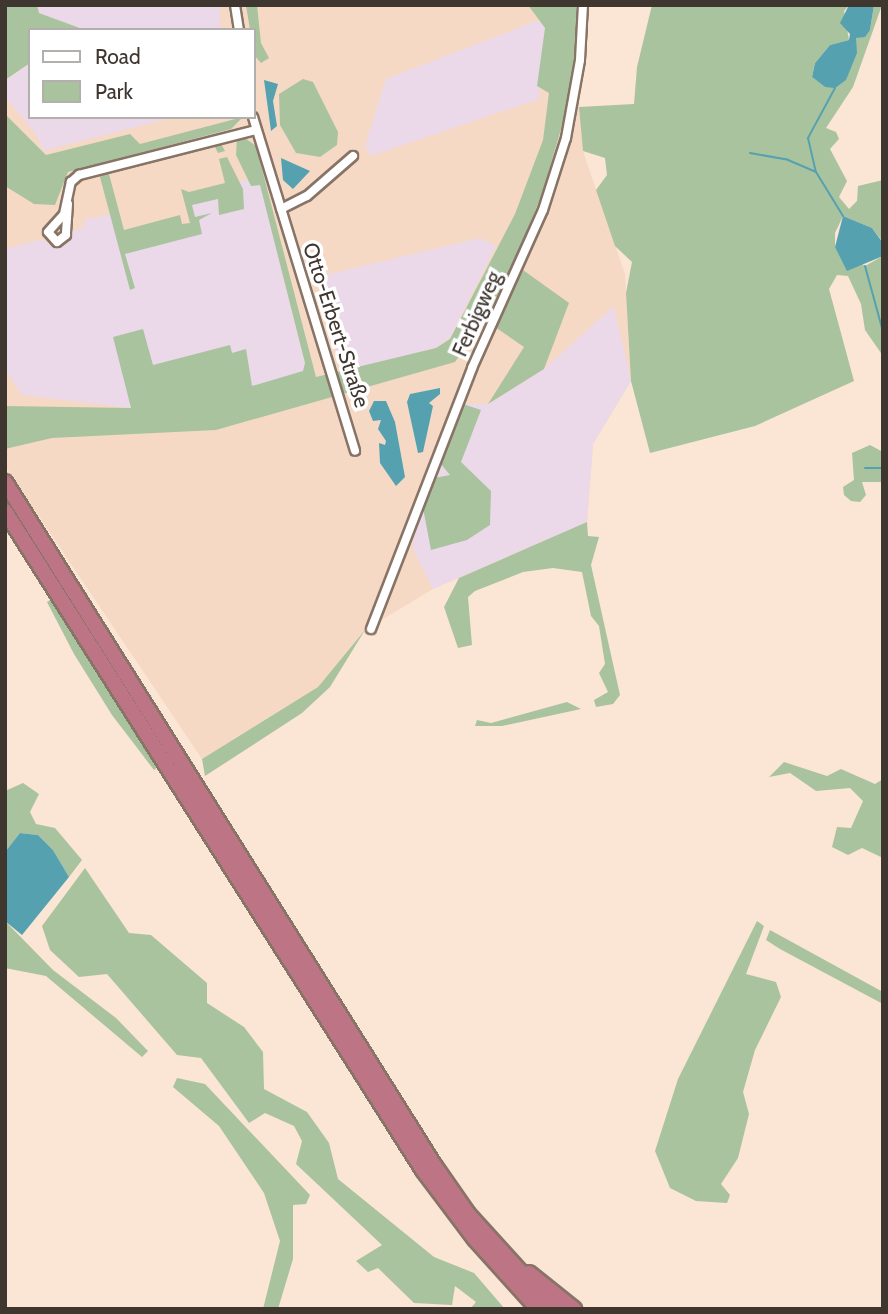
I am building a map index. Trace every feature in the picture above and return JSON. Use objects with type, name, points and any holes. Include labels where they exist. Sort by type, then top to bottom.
[{"type":"highway","points":[[5,482],[423,1170],[461,1222],[538,1309]]},
{"type":"highway","points":[[5,511],[190,788],[468,1214],[554,1309]]},
{"type":"highway","points":[[468,1214],[574,1309]]},
{"type":"street","points":[[235,5],[239,28]]},
{"type":"street","name":"Ferbigweg","points":[[370,629],[472,368],[543,210],[566,138],[580,60],[583,5]]},
{"type":"street","name":"Otto-Erbert-Straße","points":[[253,119],[355,451]]},
{"type":"street","points":[[68,204],[71,182],[79,175],[255,130]]},
{"type":"street","points":[[281,209],[307,196],[353,156]]},
{"type":"shaded area","points":[[5,5],[576,5],[573,25],[583,151],[625,274],[631,381],[593,444],[587,522],[433,589],[365,630],[318,687],[202,759],[5,466],[5,449],[26,443],[5,407]]},
{"type":"shaded area","points":[[37,5],[220,5],[220,28],[80,28],[39,13]]},
{"type":"shaded area","points":[[539,20],[545,28],[539,99],[371,156],[365,146],[386,79]]},
{"type":"shaded area","points":[[28,64],[28,119],[167,119],[43,151],[36,134],[5,97],[5,80]]},
{"type":"shaded area","points":[[262,176],[316,378],[131,408],[22,395],[5,369],[5,249],[44,239],[49,245],[65,244],[70,232],[85,227],[84,220],[116,213],[121,233],[180,218],[182,225],[190,223],[184,196]]},
{"type":"shaded area","points":[[480,238],[496,246],[450,338],[436,348],[345,373],[326,325],[321,276]]},
{"type":"shaded area","points":[[614,306],[631,381],[593,444],[587,522],[433,589],[413,549],[414,530],[463,404],[488,404],[544,369]]},
{"type":"green space","points":[[5,5],[37,5],[39,13],[80,28],[28,28],[28,64],[5,80]]},
{"type":"green space","points":[[246,5],[257,5],[261,43],[269,58],[261,63],[256,57],[256,28],[250,28]]},
{"type":"green space","points":[[528,5],[576,5],[576,58],[564,119],[542,194],[497,304],[455,362],[216,430],[52,438],[5,449],[5,406],[131,408],[113,337],[143,329],[153,365],[230,345],[232,353],[246,349],[252,386],[303,371],[305,363],[260,185],[251,186],[236,155],[237,138],[245,138],[256,146],[316,377],[436,348],[450,339],[515,214],[543,140],[549,93],[537,86],[545,28]]},
{"type":"green space","points":[[652,5],[849,5],[844,11],[849,40],[830,45],[815,63],[812,77],[825,87],[846,80],[856,38],[870,30],[874,5],[882,5],[853,87],[826,128],[836,132],[839,139],[830,149],[847,181],[839,197],[849,209],[857,201],[858,186],[883,180],[883,242],[872,228],[843,216],[835,233],[835,247],[865,266],[883,256],[883,356],[865,330],[861,304],[848,276],[837,275],[829,289],[854,381],[755,426],[650,453],[631,381],[626,293],[632,262],[615,246],[596,190],[607,175],[605,158],[583,151],[579,107],[634,104],[637,67]]},
{"type":"green space","points":[[303,79],[313,82],[338,132],[337,145],[320,157],[296,153],[280,125],[279,94]]},
{"type":"green space","points":[[5,114],[46,155],[130,134],[140,144],[241,119],[231,129],[68,172],[55,205],[34,204],[5,186]]},
{"type":"green space","points":[[220,142],[225,151],[218,153],[215,147],[109,174],[124,230],[180,215],[182,224],[190,223],[181,189],[189,192],[225,183],[219,159],[227,157],[243,189],[244,209],[219,215],[218,199],[192,205],[195,217],[212,213],[199,220],[202,234],[125,254],[135,288],[130,290],[100,177],[103,172]]},
{"type":"green space","points":[[523,270],[569,303],[544,369],[488,404],[524,347],[495,327]]},
{"type":"green space","points":[[463,404],[481,410],[461,462],[491,491],[490,525],[467,540],[431,550],[423,508],[434,478],[450,475],[440,463]]},
{"type":"green space","points":[[870,445],[883,452],[883,482],[862,482],[866,495],[860,502],[851,501],[844,495],[843,487],[854,480],[852,453]]},
{"type":"green space","points":[[587,522],[588,536],[599,537],[591,565],[620,695],[613,704],[596,707],[594,700],[608,692],[599,673],[605,664],[599,626],[591,616],[582,572],[553,568],[523,572],[475,591],[468,597],[472,645],[458,648],[444,607],[459,578]]},
{"type":"green space","points":[[52,599],[159,766],[154,770],[112,715],[74,654],[47,602]]},
{"type":"green space","points":[[365,630],[330,687],[302,713],[205,776],[202,759],[318,687]]},
{"type":"green space","points":[[567,702],[581,709],[502,726],[475,726],[477,720],[491,723]]},
{"type":"green space","points":[[784,762],[827,776],[841,769],[875,784],[883,779],[883,858],[862,848],[848,855],[832,847],[837,827],[851,828],[863,801],[850,788],[816,791],[790,773],[769,777]]},
{"type":"green space","points":[[23,783],[39,794],[30,812],[36,824],[55,828],[82,860],[69,877],[53,850],[38,835],[20,833],[5,852],[5,791]]},
{"type":"green space","points":[[85,868],[129,933],[151,935],[207,983],[207,1003],[244,1027],[263,1052],[264,1089],[307,1112],[329,1143],[338,1179],[434,1257],[474,1273],[505,1309],[470,1309],[476,1302],[455,1286],[452,1305],[414,1303],[378,1268],[368,1272],[356,1261],[382,1245],[296,1164],[302,1141],[294,1126],[265,1113],[249,1123],[201,1058],[177,1055],[107,974],[79,977],[50,950],[42,926]]},
{"type":"green space","points":[[5,921],[53,970],[116,1018],[148,1051],[142,1057],[46,976],[5,968]]},
{"type":"green space","points":[[757,921],[764,926],[746,974],[776,982],[781,997],[755,1050],[743,1092],[749,1114],[738,1158],[721,1184],[730,1195],[727,1203],[696,1201],[670,1188],[655,1151],[678,1079]]},
{"type":"green space","points":[[770,930],[883,992],[883,1004],[766,940]]},
{"type":"green space","points":[[177,1078],[205,1084],[310,1195],[306,1204],[293,1205],[293,1259],[278,1309],[263,1309],[280,1241],[264,1193],[219,1126],[173,1087]]},
{"type":"water","points":[[849,5],[874,5],[870,30],[865,37],[856,38],[857,53],[846,80],[835,88],[825,87],[812,77],[815,63],[830,45],[849,40],[850,34],[840,23]]},
{"type":"water","points":[[264,80],[278,84],[273,101],[277,126],[271,131]]},
{"type":"water","points":[[281,158],[310,171],[293,189],[283,180]]},
{"type":"water","points":[[843,216],[872,228],[883,243],[883,256],[847,271],[835,247]]},
{"type":"water","points":[[440,388],[440,394],[429,403],[433,406],[423,452],[418,453],[407,402],[410,394]]},
{"type":"water","points":[[374,401],[386,401],[395,422],[405,477],[396,486],[380,463],[379,443],[385,445],[386,441],[378,429],[381,420],[373,421],[369,411]]},
{"type":"water","points":[[20,833],[38,835],[53,850],[69,877],[22,935],[5,921],[5,852]]},
{"type":"waterway","points":[[835,88],[808,138],[816,172],[843,216]]},
{"type":"waterway","points":[[750,153],[788,160],[816,172]]},
{"type":"waterway","points":[[865,266],[883,332]]},
{"type":"waterway","points":[[865,468],[883,468]]}]
